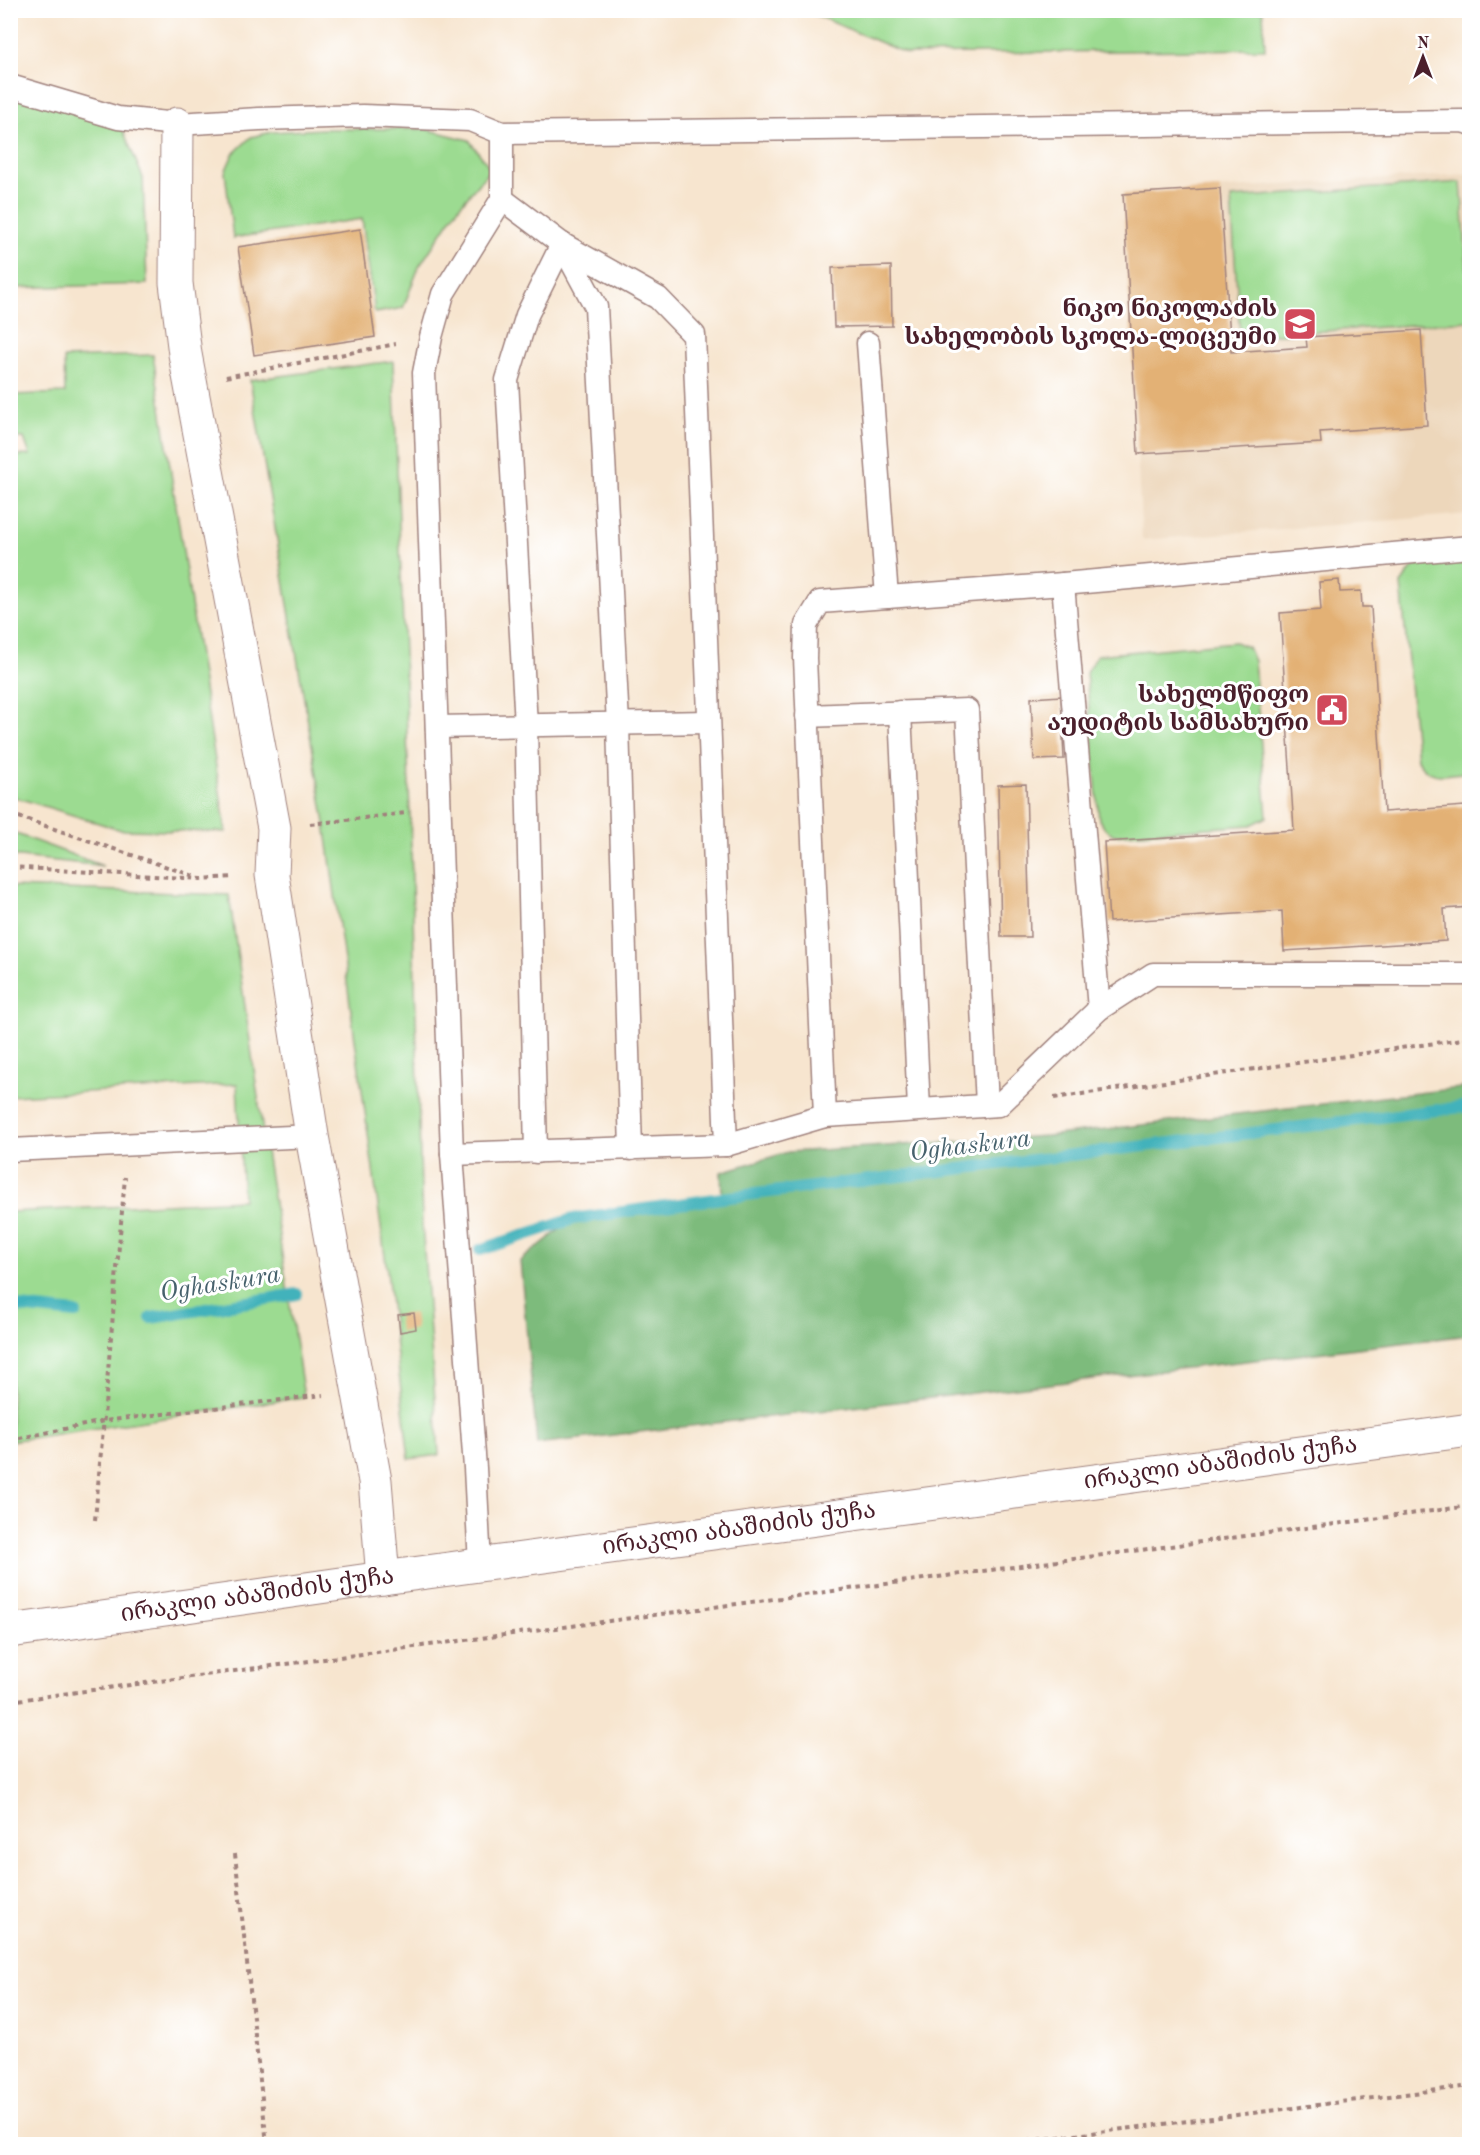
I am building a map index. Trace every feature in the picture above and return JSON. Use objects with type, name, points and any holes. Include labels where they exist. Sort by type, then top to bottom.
[{"type":"street","points":[[177,124],[176,284],[190,384],[274,828],[272,875],[312,1136],[375,1481],[383,1578]]},
{"type":"street","name":"ირაკლი აბაშიძის ქუჩა","points":[[10,1631],[1470,1430]]},
{"type":"lane","points":[[10,86],[118,118],[177,124],[363,116],[470,120],[502,133],[1462,121],[1470,123]]},
{"type":"lane","points":[[480,1565],[452,1154],[424,373],[443,294],[502,199],[502,133]]},
{"type":"lane","points":[[502,199],[562,244],[658,298],[694,335],[726,1145]]},
{"type":"lane","points":[[562,244],[596,307],[618,724],[631,1149]]},
{"type":"lane","points":[[536,1152],[526,726],[507,380],[527,315],[562,244]]},
{"type":"lane","points":[[868,343],[887,597]]},
{"type":"lane","points":[[825,1116],[805,658],[806,625],[820,602],[1063,585],[1470,547]]},
{"type":"lane","points":[[1063,585],[1099,1009]]},
{"type":"lane","points":[[807,716],[967,710],[993,1105]]},
{"type":"lane","points":[[900,712],[919,1109]]},
{"type":"lane","points":[[437,727],[708,722]]},
{"type":"lane","points":[[452,1154],[726,1145],[825,1116],[993,1105],[1099,1009],[1153,974],[1470,974]]},
{"type":"lane","points":[[10,1150],[312,1136]]},
{"type":"path","points":[[190,384],[431,337]]},
{"type":"path","points":[[274,828],[440,810]]},
{"type":"path","points":[[10,813],[201,879]]},
{"type":"path","points":[[10,867],[201,879],[272,875]]},
{"type":"path","points":[[993,1105],[1056,1098],[1470,1038]]},
{"type":"path","points":[[95,1520],[128,1145]]},
{"type":"path","points":[[10,1440],[104,1421],[359,1391]]},
{"type":"path","points":[[10,1701],[1470,1506]]},
{"type":"path","points":[[235,1854],[267,2145]]},
{"type":"path","points":[[1003,2145],[1470,2086]]},
{"type":"shaded area","name":"ნიკო ნიკოლაძის სახელობის სკოლა-ლიცეუმი","points":[[1469,174],[1469,514],[1142,540],[1123,194]]},
{"type":"green space","points":[[806,11],[1263,11],[1265,49],[907,54]]},
{"type":"green space","points":[[10,86],[118,118],[143,178],[147,284],[11,288]]},
{"type":"green space","points":[[322,129],[425,129],[469,140],[491,169],[458,208],[419,267],[403,308],[375,313],[362,219],[233,238],[225,172],[233,154],[251,137],[272,132]]},
{"type":"green space","points":[[1461,182],[1469,321],[1240,337],[1231,198]]},
{"type":"green space","points":[[153,355],[226,832],[121,830],[11,796],[11,456],[30,455],[24,438],[11,438],[11,395],[65,393],[64,358]]},
{"type":"green space","points":[[393,361],[422,1223],[439,1455],[409,1459],[387,1271],[325,823],[250,380]]},
{"type":"green space","points":[[1469,558],[1469,772],[1440,775],[1428,771],[1417,760],[1401,584],[1413,567],[1429,561]]},
{"type":"green space","points":[[1235,642],[1248,647],[1254,661],[1267,817],[1251,825],[1114,835],[1105,829],[1099,820],[1086,673],[1097,655]]},
{"type":"green space","points":[[11,832],[103,866],[11,856]]},
{"type":"green space","points":[[11,887],[229,895],[304,1397],[11,1441],[11,1212],[243,1200],[237,1084],[11,1096]]},
{"type":"green space","points":[[1469,1087],[1469,1335],[537,1444],[520,1261],[573,1219],[722,1198],[721,1172],[788,1152],[1047,1136]]},
{"type":"building","points":[[1220,188],[1231,352],[1307,347],[1306,337],[1421,330],[1427,425],[1320,432],[1321,443],[1138,454],[1123,194]]},
{"type":"building","points":[[360,229],[375,337],[254,355],[238,247]]},
{"type":"building","points":[[891,266],[892,326],[834,327],[832,268]]},
{"type":"building","name":"სახელმწიფო აუდიტის სამსახური","points":[[1339,580],[1340,592],[1361,591],[1362,607],[1371,607],[1384,812],[1465,806],[1470,907],[1444,909],[1446,941],[1284,951],[1282,911],[1109,922],[1104,842],[1294,830],[1280,613],[1321,610],[1319,582]]},
{"type":"building","points":[[1061,696],[1064,759],[1034,760],[1031,698]]},
{"type":"building","points":[[1026,784],[1030,937],[1001,937],[998,785]]},
{"type":"building","points":[[414,1313],[416,1329],[400,1332],[398,1315]]},
{"type":"waterway","name":"Oghaskura","points":[[480,1250],[573,1219],[722,1198],[1470,1106]]},
{"type":"waterway","name":"Oghaskura","points":[[151,1318],[297,1294]]},
{"type":"waterway","name":"Oghaskura","points":[[10,1306],[76,1313]]},
{"type":"place","name":"ნიკო ნიკოლაძის სახელობის სკოლა-ლიცეუმი","points":[[1300,324]]},
{"type":"place","name":"სახელმწიფო აუდიტის სამსახური","points":[[1332,710]]}]
